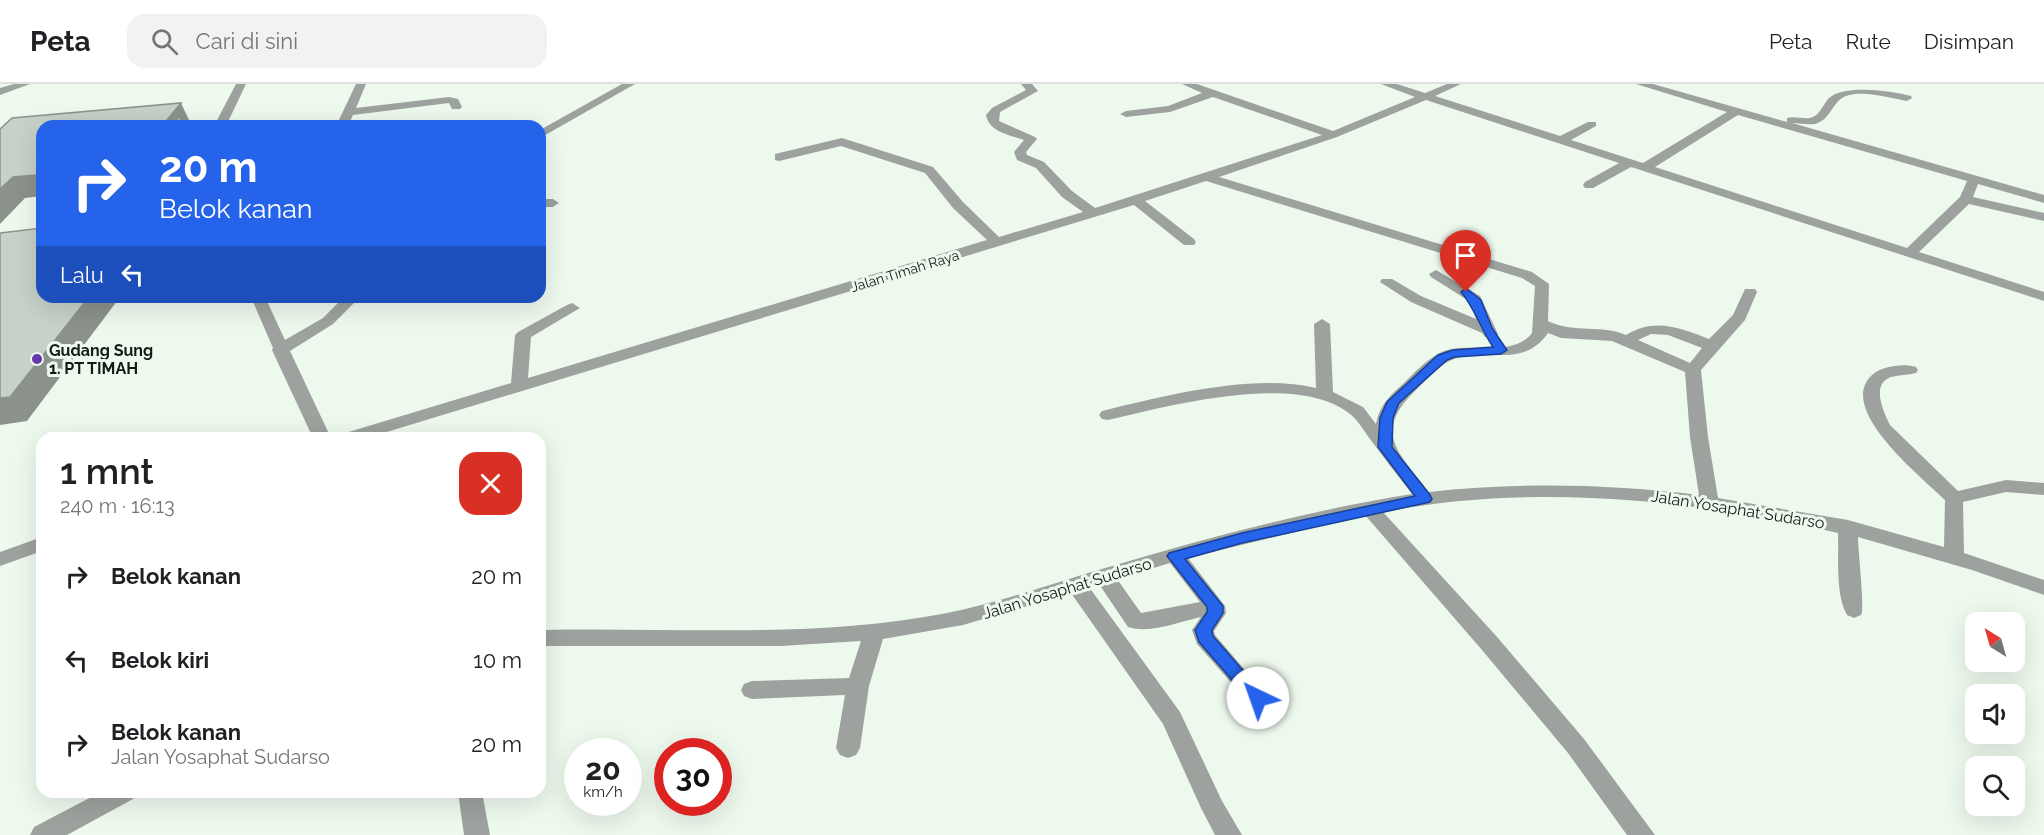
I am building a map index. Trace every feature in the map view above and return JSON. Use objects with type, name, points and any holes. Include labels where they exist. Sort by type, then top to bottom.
[{"type":"street","points":[[0,92],[25,84]]},
{"type":"street","points":[[223,120],[241,84]]},
{"type":"street","points":[[346,120],[351,112],[354,95],[361,84]]},
{"type":"street","points":[[546,132],[630,84]]},
{"type":"street","points":[[1026,84],[1033,91],[996,110],[992,115],[993,122],[999,127],[1031,140],[1020,152],[1021,157],[1040,165],[1067,194],[1094,214]]},
{"type":"street","points":[[1187,84],[1333,135]]},
{"type":"street","points":[[1386,84],[2044,297]]},
{"type":"street","name":"Jalan Timah Raya","points":[[368,432],[1094,214],[1333,135],[1456,84]]},
{"type":"street","points":[[1641,84],[2044,199]]},
{"type":"street","points":[[1781,124],[1792,119],[1815,120],[1825,113],[1834,98],[1845,93],[1863,92],[1907,98]]},
{"type":"street","points":[[1126,114],[1174,108],[1212,93]]},
{"type":"street","points":[[351,112],[449,100],[454,101],[456,107]]},
{"type":"street","points":[[1646,167],[1737,111]]},
{"type":"street","points":[[1562,140],[1592,124]]},
{"type":"street","points":[[779,156],[842,142],[929,170],[958,205],[997,242]]},
{"type":"street","points":[[1590,185],[1631,162]]},
{"type":"street","points":[[1207,177],[1534,278],[1543,286],[1540,333],[1534,342],[1522,347],[1449,355],[1429,369],[1393,402],[1389,409],[1384,431],[1385,447]]},
{"type":"street","points":[[1910,253],[1966,199],[1974,179]]},
{"type":"street","points":[[1966,199],[2044,217]]},
{"type":"street","points":[[1136,200],[1189,242]]},
{"type":"street","points":[[1436,274],[1471,295],[1486,328],[1501,350]]},
{"type":"street","points":[[1387,282],[1416,299],[1486,328]]},
{"type":"street","points":[[1709,502],[1699,437],[1693,370],[1745,310],[1750,292]]},
{"type":"street","points":[[260,303],[319,432]]},
{"type":"street","points":[[280,350],[328,321],[347,303]]},
{"type":"street","points":[[519,386],[523,334],[572,308]]},
{"type":"street","points":[[1540,323],[1561,333],[1610,335],[1693,370]]},
{"type":"street","points":[[1322,324],[1325,395]]},
{"type":"street","points":[[1627,341],[1646,329],[1654,328],[1674,332],[1712,346]]},
{"type":"street","points":[[1910,370],[1886,373],[1876,380],[1872,397],[1875,413],[1883,428],[1954,498],[1954,556]]},
{"type":"street","points":[[1108,415],[1221,391],[1264,389],[1325,395],[1342,400],[1351,406],[1425,499]]},
{"type":"street","points":[[1954,498],[2006,486],[2044,489]]},
{"type":"street","name":"Jalan Yosaphat Sudarso","points":[[546,638],[673,636],[746,640],[874,634],[994,611],[1076,584],[1175,556],[1370,509],[1425,499],[1542,491],[1658,495],[1848,527],[1954,556],[2044,588]]},
{"type":"street","points":[[1370,509],[1490,644],[1576,746],[1642,835]]},
{"type":"street","points":[[1848,527],[1849,578],[1854,610]]},
{"type":"street","points":[[0,559],[36,546]]},
{"type":"street","points":[[1175,556],[1215,606],[1215,613],[1203,630],[1204,635],[1258,698]]},
{"type":"street","points":[[1104,576],[1135,621],[1150,621],[1215,606]]},
{"type":"street","points":[[1076,584],[1172,719],[1228,835]]},
{"type":"street","points":[[848,748],[858,686],[874,634]]},
{"type":"street","points":[[752,690],[858,686]]},
{"type":"street","points":[[43,835],[113,798]]},
{"type":"street","points":[[471,798],[477,835]]},
{"type":"building","points":[[181,103],[167,120],[36,120],[36,175],[13,177],[0,189],[0,129],[12,118]]},
{"type":"building","points":[[36,229],[36,303],[84,303],[10,397],[0,398],[0,233]]},
{"type":"place","name":"Gudang Sung 1. PT TIMAH","points":[[37,359]]},
{"type":"route","points":[[1258,698],[1205,638],[1203,630],[1215,613],[1215,606],[1175,556],[1242,538],[1425,499],[1385,447],[1386,418],[1393,402],[1442,358],[1453,354],[1501,350],[1486,328],[1475,300],[1466,292]]}]
